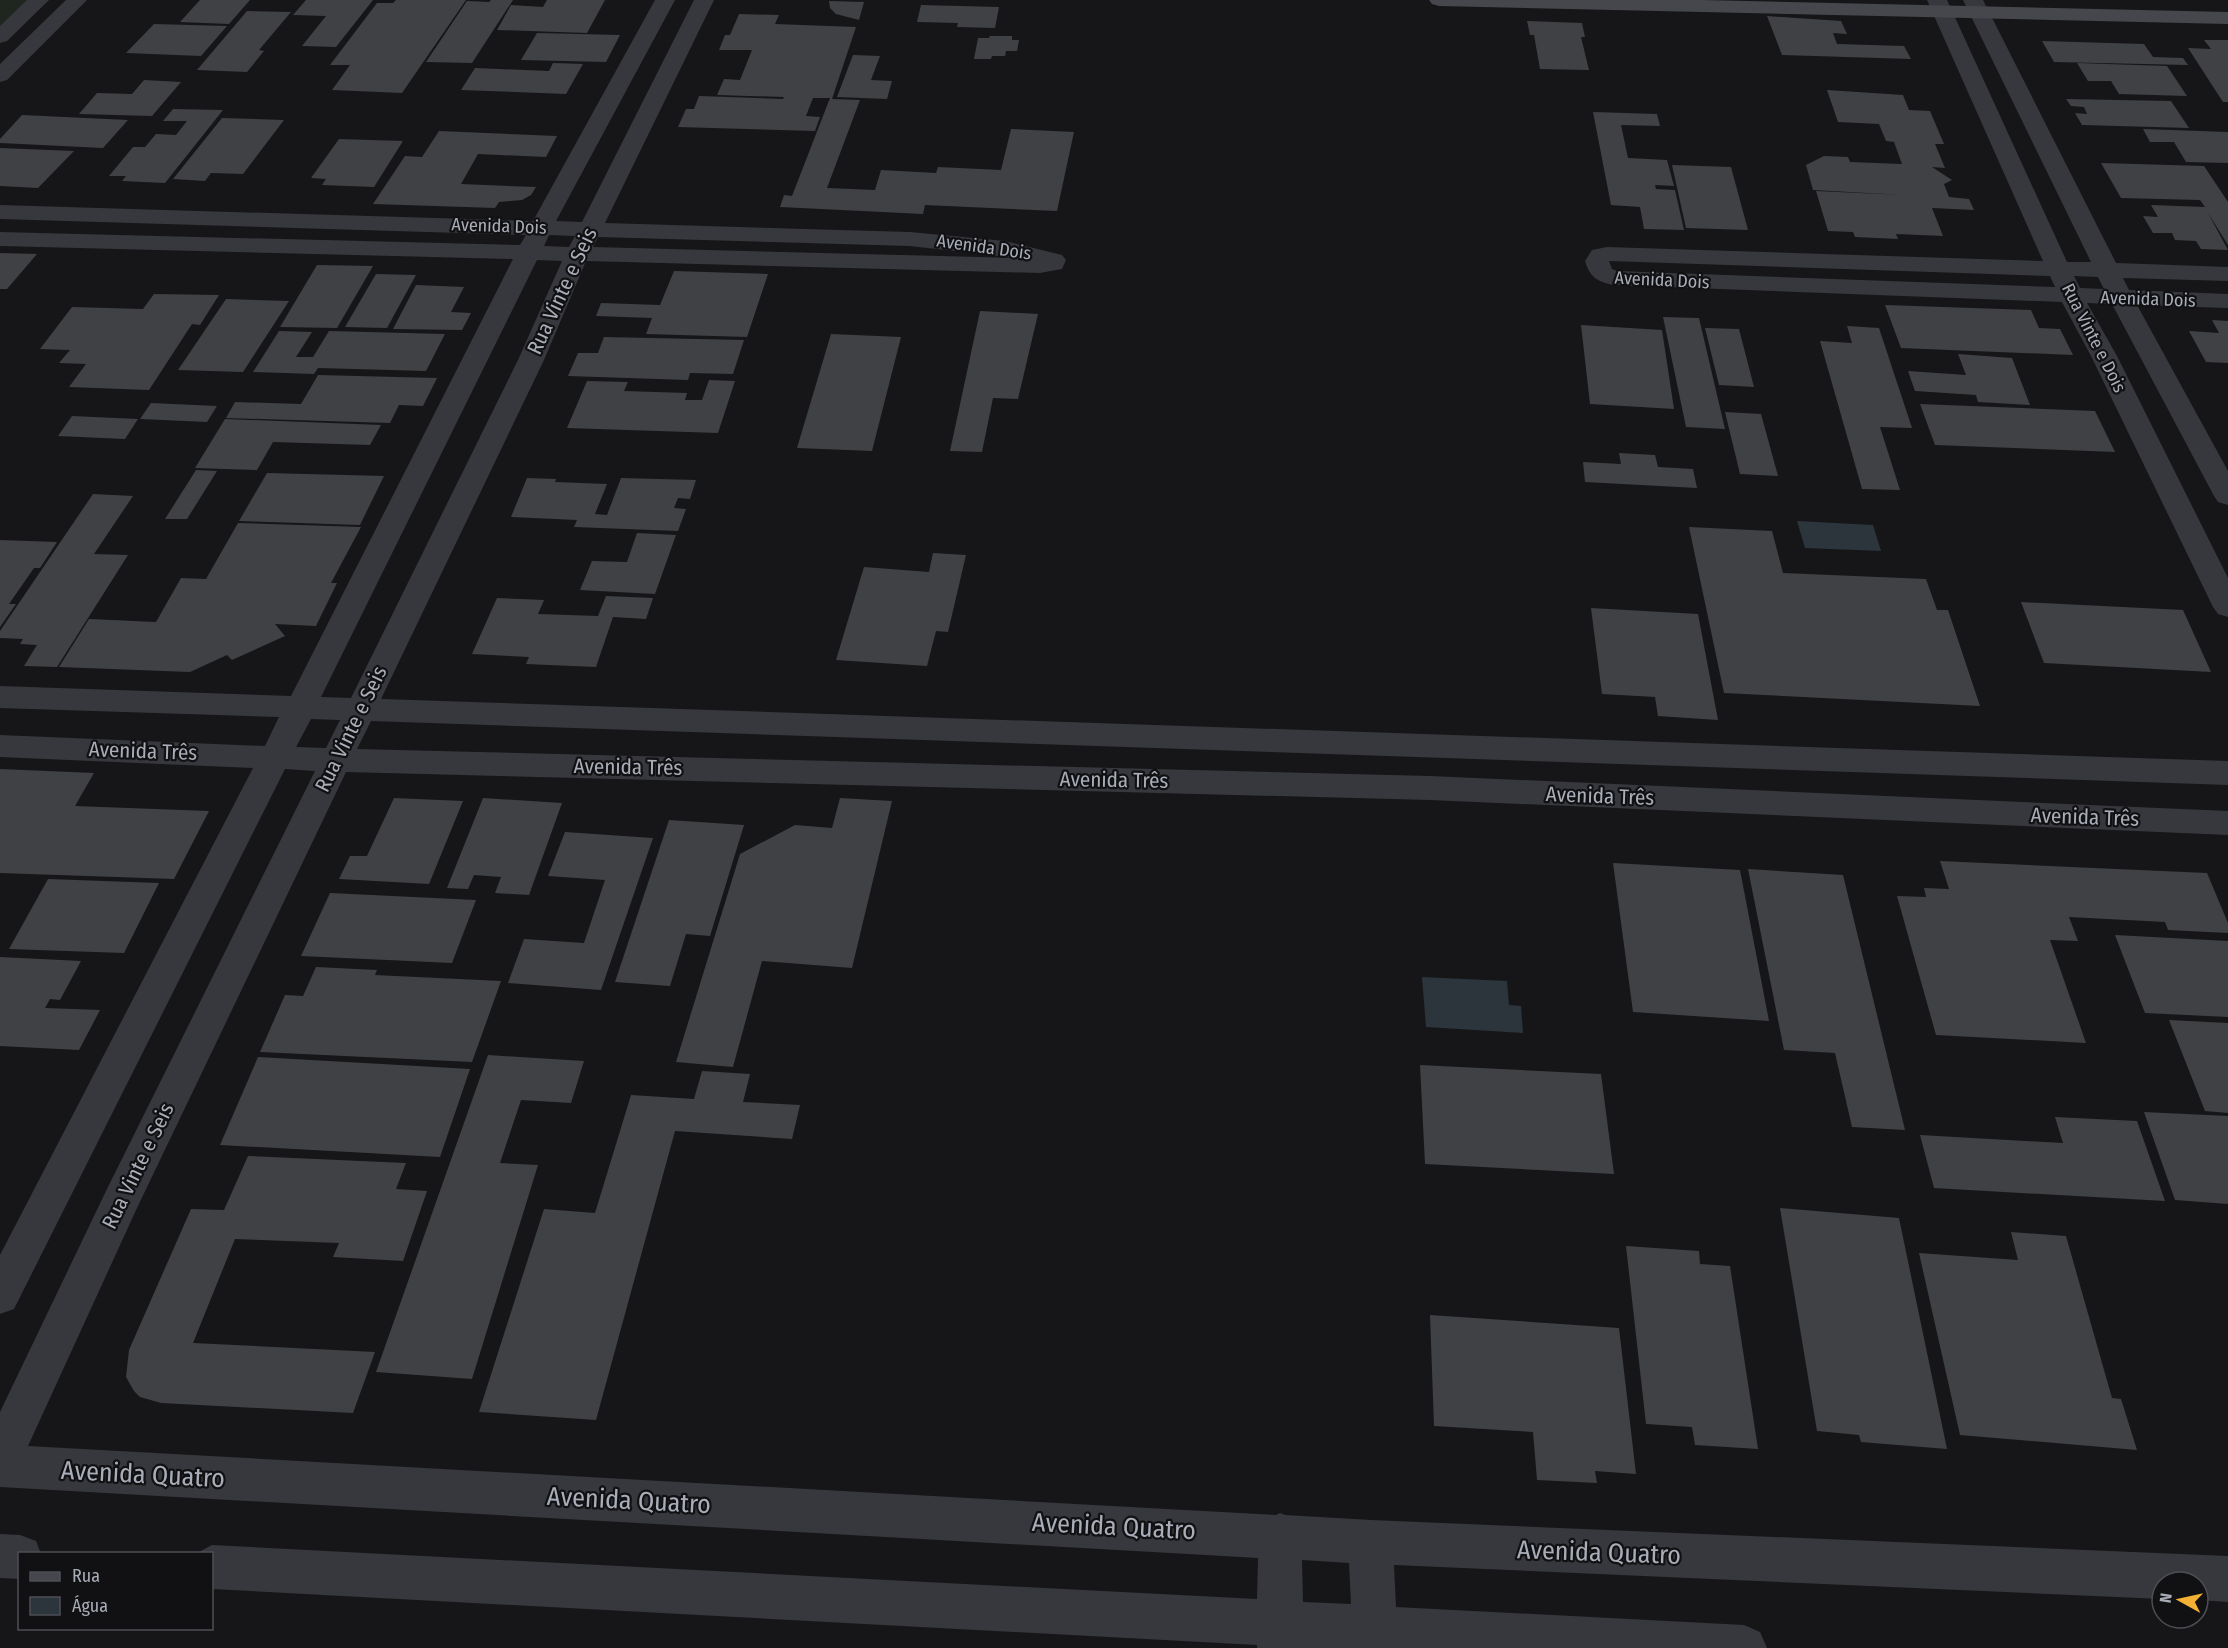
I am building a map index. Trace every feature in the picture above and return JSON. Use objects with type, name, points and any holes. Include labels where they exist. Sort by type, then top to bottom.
[{"type":"main road","points":[[1439,0],[1977,6],[2228,18]]},
{"type":"main road","points":[[2024,0],[2228,5]]},
{"type":"street","points":[[0,38],[39,0]]},
{"type":"street","points":[[0,76],[77,0]]},
{"type":"street","points":[[0,1296],[300,709],[535,241],[665,0]]},
{"type":"street","name":"Rua Vinte e Seis","points":[[0,1459],[120,1203],[531,360],[584,242],[704,0]]},
{"type":"street","name":"Rua Vinte e Dois","points":[[1939,6],[2071,296],[2104,356],[2228,608]]},
{"type":"street","points":[[1977,6],[2121,298],[2228,496]]},
{"type":"street","name":"Avenida Dois","points":[[0,212],[535,241]]},
{"type":"street","name":"Avenida Dois","points":[[0,239],[959,242],[1021,251],[1054,260],[1053,264],[1040,266],[584,242]]},
{"type":"street","name":"Avenida Dois","points":[[2228,274],[1607,254],[1600,255],[1597,261],[1601,273],[1613,278],[2228,301]]},
{"type":"street","name":"Avenida Três","points":[[0,698],[2228,773]]},
{"type":"street","name":"Avenida Três","points":[[0,746],[336,760],[1430,788],[2228,823]]},
{"type":"street","name":"Avenida Quatro","points":[[0,1467],[1280,1535],[1371,1542],[2228,1579]]},
{"type":"street","points":[[1280,1535],[1280,1635]]},
{"type":"street","points":[[1371,1542],[1375,1639]]},
{"type":"street","points":[[0,1556],[18,1557]]},
{"type":"street","points":[[213,1567],[1280,1635],[1744,1648]]},
{"type":"shaded area","points":[[0,0],[39,0],[0,38]]},
{"type":"water","points":[[1797,521],[1873,525],[1881,551],[1805,548]]},
{"type":"water","points":[[1422,977],[1507,981],[1509,1005],[1521,1006],[1523,1033],[1426,1027]]},
{"type":"building","points":[[200,0],[250,0],[229,24],[180,22]]},
{"type":"building","points":[[306,0],[373,0],[336,47],[302,46],[326,16],[293,15]]},
{"type":"building","points":[[396,0],[466,0],[402,93],[332,90],[350,65],[330,65],[377,3],[393,3]]},
{"type":"building","points":[[491,0],[513,0],[472,63],[426,62],[467,1],[489,2]]},
{"type":"building","points":[[547,0],[605,0],[587,33],[497,30],[511,5],[543,7]]},
{"type":"building","points":[[829,1],[864,2],[859,20],[836,14],[830,8]]},
{"type":"building","points":[[921,5],[999,7],[995,28],[957,27],[958,23],[917,22]]},
{"type":"building","points":[[247,11],[291,12],[259,50],[264,51],[247,72],[197,70]]},
{"type":"building","points":[[739,14],[779,15],[775,24],[856,27],[832,99],[860,100],[827,188],[875,190],[881,170],[936,173],[938,167],[1001,170],[1011,129],[1074,132],[1057,211],[925,205],[923,214],[780,207],[784,195],[792,196],[830,98],[813,98],[806,116],[820,117],[815,131],[678,127],[686,109],[694,109],[699,96],[783,99],[784,97],[717,95],[724,79],[740,80],[752,50],[719,50],[725,35],[730,35]]},
{"type":"building","points":[[1767,16],[1841,21],[1847,34],[1833,33],[1837,44],[1904,46],[1911,59],[1782,55]]},
{"type":"building","points":[[1527,21],[1582,23],[1585,37],[1581,37],[1589,70],[1540,69],[1534,35],[1530,35]]},
{"type":"building","points":[[154,24],[227,26],[201,56],[126,53]]},
{"type":"building","points":[[537,33],[620,35],[606,62],[521,60]]},
{"type":"building","points":[[990,36],[1012,36],[1012,40],[1019,40],[1017,51],[1006,51],[1005,56],[992,56],[991,59],[974,59],[978,38],[989,38]]},
{"type":"building","points":[[2204,40],[2228,40],[2228,102],[2223,102],[2188,48],[2211,49]]},
{"type":"building","points":[[2042,41],[2144,44],[2153,57],[2183,58],[2188,65],[2054,62]]},
{"type":"building","points":[[853,55],[880,56],[871,80],[892,81],[887,99],[837,97]]},
{"type":"building","points":[[553,63],[583,64],[566,94],[461,90],[475,68],[549,71]]},
{"type":"building","points":[[2077,63],[2167,66],[2187,96],[2119,94],[2111,81],[2088,81]]},
{"type":"building","points":[[144,80],[181,82],[152,116],[79,114],[97,93],[132,94]]},
{"type":"building","points":[[1827,90],[1903,95],[1909,110],[1930,111],[1944,144],[1935,144],[1945,168],[1932,167],[1952,180],[1944,184],[1949,197],[1969,199],[1974,210],[1932,208],[1943,236],[1896,234],[1898,239],[1855,237],[1853,232],[1828,231],[1816,191],[1904,195],[1813,190],[1806,165],[1824,156],[1848,157],[1850,162],[1902,164],[1894,142],[1886,141],[1879,124],[1838,122]]},
{"type":"building","points":[[2066,99],[2171,101],[2189,128],[2082,125],[2075,113],[2087,114],[2084,107],[2071,106]]},
{"type":"building","points":[[173,109],[223,110],[165,183],[122,181],[126,176],[109,176],[133,147],[145,147],[156,134],[176,135],[187,121],[163,121]]},
{"type":"building","points":[[1593,112],[1657,114],[1660,126],[1621,125],[1628,158],[1667,160],[1674,186],[1655,185],[1656,189],[1675,190],[1684,230],[1644,229],[1640,207],[1611,205]]},
{"type":"building","points":[[22,115],[128,120],[103,148],[0,143],[0,139]]},
{"type":"building","points":[[222,118],[284,120],[243,174],[211,173],[205,181],[173,179]]},
{"type":"building","points":[[2143,129],[2228,132],[2228,163],[2186,162],[2174,142],[2150,142]]},
{"type":"building","points":[[439,131],[557,136],[546,157],[478,154],[461,184],[536,187],[531,195],[522,200],[499,202],[495,208],[373,204],[405,156],[422,157]]},
{"type":"building","points":[[339,139],[403,141],[374,187],[322,185],[326,179],[311,178]]},
{"type":"building","points":[[0,148],[74,151],[38,188],[0,186]]},
{"type":"building","points":[[2101,163],[2204,166],[2228,202],[2228,245],[2208,213],[2228,250],[2201,249],[2196,241],[2175,240],[2172,233],[2153,233],[2143,216],[2158,217],[2151,205],[2205,207],[2200,200],[2121,198]]},
{"type":"building","points":[[1672,165],[1731,167],[1748,230],[1686,228]]},
{"type":"building","points":[[0,253],[37,254],[7,289],[0,289]]},
{"type":"building","points":[[317,265],[373,266],[337,328],[280,327]]},
{"type":"building","points":[[674,271],[768,274],[747,337],[646,334],[652,318],[596,316],[601,303],[660,305]]},
{"type":"building","points":[[376,274],[416,275],[387,328],[345,327]]},
{"type":"building","points":[[416,285],[464,287],[451,312],[471,313],[462,330],[393,329]]},
{"type":"building","points":[[154,294],[219,295],[200,325],[192,324],[149,390],[69,387],[86,364],[59,363],[70,350],[40,349],[72,307],[143,309]]},
{"type":"building","points":[[226,299],[289,301],[243,372],[178,370]]},
{"type":"building","points":[[1885,305],[2031,310],[2039,328],[2060,329],[2073,355],[1901,348]]},
{"type":"building","points":[[980,311],[1038,314],[1018,399],[993,398],[982,452],[950,451]]},
{"type":"building","points":[[1663,317],[1699,318],[1725,429],[1686,427]]},
{"type":"building","points":[[2212,320],[2228,321],[2228,363],[2206,362],[2189,331],[2219,333]]},
{"type":"building","points":[[1581,325],[1662,330],[1674,409],[1590,404]]},
{"type":"building","points":[[1847,326],[1879,328],[1912,428],[1880,427],[1900,490],[1862,489],[1820,341],[1852,343]]},
{"type":"building","points":[[1705,328],[1739,329],[1754,387],[1719,385]]},
{"type":"building","points":[[279,331],[312,332],[296,357],[313,357],[329,331],[445,334],[426,371],[318,368],[314,374],[253,372]]},
{"type":"building","points":[[831,334],[901,337],[872,451],[797,448]]},
{"type":"building","points":[[604,337],[744,340],[733,374],[690,373],[688,380],[568,376],[578,353],[598,353]]},
{"type":"building","points":[[1958,354],[2012,358],[2030,405],[1978,402],[1976,395],[1915,391],[1908,371],[1966,375]]},
{"type":"building","points":[[318,375],[437,378],[423,406],[399,405],[390,423],[226,418],[235,402],[301,404]]},
{"type":"building","points":[[709,380],[735,381],[718,433],[567,428],[587,381],[628,382],[624,391],[687,393],[685,400],[702,400]]},
{"type":"building","points":[[151,403],[217,406],[207,422],[140,419]]},
{"type":"building","points":[[1920,404],[2095,411],[2115,452],[1935,445]]},
{"type":"building","points":[[1725,412],[1761,414],[1778,476],[1740,474]]},
{"type":"building","points":[[72,416],[138,419],[125,439],[58,436]]},
{"type":"building","points":[[225,419],[381,425],[370,445],[273,442],[257,470],[195,468]]},
{"type":"building","points":[[1619,453],[1655,455],[1658,467],[1693,469],[1697,488],[1585,482],[1583,462],[1621,464]]},
{"type":"building","points":[[196,470],[217,471],[187,519],[165,519]]},
{"type":"building","points":[[267,473],[384,476],[360,525],[239,521]]},
{"type":"building","points":[[527,478],[556,479],[555,482],[607,484],[595,514],[607,515],[621,478],[696,480],[690,499],[678,498],[674,508],[686,509],[678,531],[574,527],[577,520],[511,517]]},
{"type":"building","points":[[93,494],[133,496],[94,554],[128,555],[57,667],[24,666],[37,645],[20,644],[23,639],[0,638],[0,631]]},
{"type":"building","points":[[238,523],[361,527],[331,583],[337,583],[316,626],[275,624],[285,636],[232,660],[227,655],[190,672],[59,667],[89,619],[156,622],[181,578],[206,579]]},
{"type":"building","points":[[1689,527],[1772,531],[1783,573],[1926,579],[1937,610],[1948,610],[1980,706],[1724,693]]},
{"type":"building","points":[[637,533],[676,535],[655,594],[580,590],[592,561],[627,562]]},
{"type":"building","points":[[0,540],[57,542],[40,568],[34,568],[9,604],[16,604],[0,627]]},
{"type":"building","points":[[933,553],[966,555],[948,632],[936,631],[927,666],[836,660],[864,567],[929,572]]},
{"type":"building","points":[[606,596],[653,598],[646,619],[613,617],[596,667],[526,664],[529,657],[472,654],[497,598],[544,600],[538,614],[598,616]]},
{"type":"building","points":[[2021,602],[2183,610],[2211,672],[2044,663]]},
{"type":"building","points":[[1591,608],[1698,614],[1718,720],[1658,716],[1655,697],[1602,694]]},
{"type":"building","points":[[0,769],[94,773],[75,806],[209,811],[174,879],[0,873]]},
{"type":"building","points":[[394,798],[463,801],[429,884],[339,879],[350,856],[367,856]]},
{"type":"building","points":[[483,798],[562,803],[529,895],[495,893],[501,877],[474,875],[468,889],[447,888]]},
{"type":"building","points":[[840,798],[892,801],[852,968],[762,961],[733,1067],[676,1062],[740,854],[795,825],[832,828]]},
{"type":"building","points":[[669,820],[744,825],[710,936],[686,934],[670,986],[615,982]]},
{"type":"building","points":[[565,832],[653,838],[601,990],[508,983],[524,939],[584,943],[605,880],[548,876]]},
{"type":"building","points":[[1940,861],[2207,873],[2228,923],[2228,933],[2168,930],[2165,922],[2069,917],[2078,941],[2050,940],[2086,1043],[1936,1035],[1897,896],[1926,897],[1924,888],[1949,889]]},
{"type":"building","points":[[1613,863],[1740,870],[1769,1021],[1633,1012]]},
{"type":"building","points":[[1748,869],[1843,875],[1905,1130],[1852,1127],[1835,1053],[1784,1050]]},
{"type":"building","points":[[48,879],[159,883],[124,953],[9,949]]},
{"type":"building","points":[[330,893],[476,900],[452,963],[301,956]]},
{"type":"building","points":[[2115,935],[2228,941],[2228,1017],[2145,1013]]},
{"type":"building","points":[[0,957],[81,961],[60,1000],[50,999],[45,1008],[100,1010],[79,1050],[0,1046]]},
{"type":"building","points":[[316,967],[377,970],[375,975],[501,981],[472,1062],[260,1052],[285,995],[303,996]]},
{"type":"building","points":[[2169,1020],[2228,1023],[2228,1113],[2205,1111]]},
{"type":"building","points":[[488,1055],[584,1061],[571,1103],[521,1100],[500,1163],[538,1165],[472,1379],[376,1372]]},
{"type":"building","points":[[258,1057],[470,1069],[440,1157],[220,1145]]},
{"type":"building","points":[[1420,1065],[1601,1074],[1614,1174],[1425,1164]]},
{"type":"building","points":[[702,1071],[750,1074],[743,1102],[800,1105],[792,1139],[675,1131],[596,1420],[479,1412],[544,1209],[595,1213],[631,1095],[694,1099]]},
{"type":"building","points":[[2144,1112],[2228,1116],[2228,1204],[2175,1200]]},
{"type":"building","points":[[2055,1117],[2137,1121],[2165,1201],[1934,1188],[1920,1135],[2063,1143]]},
{"type":"building","points":[[248,1156],[406,1163],[396,1189],[427,1191],[403,1261],[333,1257],[339,1243],[235,1239],[193,1343],[375,1352],[353,1413],[161,1403],[140,1397],[126,1377],[129,1350],[191,1209],[224,1210]]},
{"type":"building","points":[[1780,1208],[1899,1218],[1947,1449],[1861,1442],[1859,1435],[1817,1431]]},
{"type":"building","points":[[2011,1232],[2066,1236],[2112,1398],[2121,1399],[2137,1450],[1960,1435],[1919,1253],[2018,1260]]},
{"type":"building","points":[[1626,1246],[1699,1251],[1700,1264],[1730,1266],[1758,1449],[1695,1445],[1692,1427],[1646,1424]]},
{"type":"building","points":[[1430,1315],[1619,1328],[1636,1474],[1595,1471],[1597,1483],[1537,1480],[1533,1432],[1434,1426]]}]
